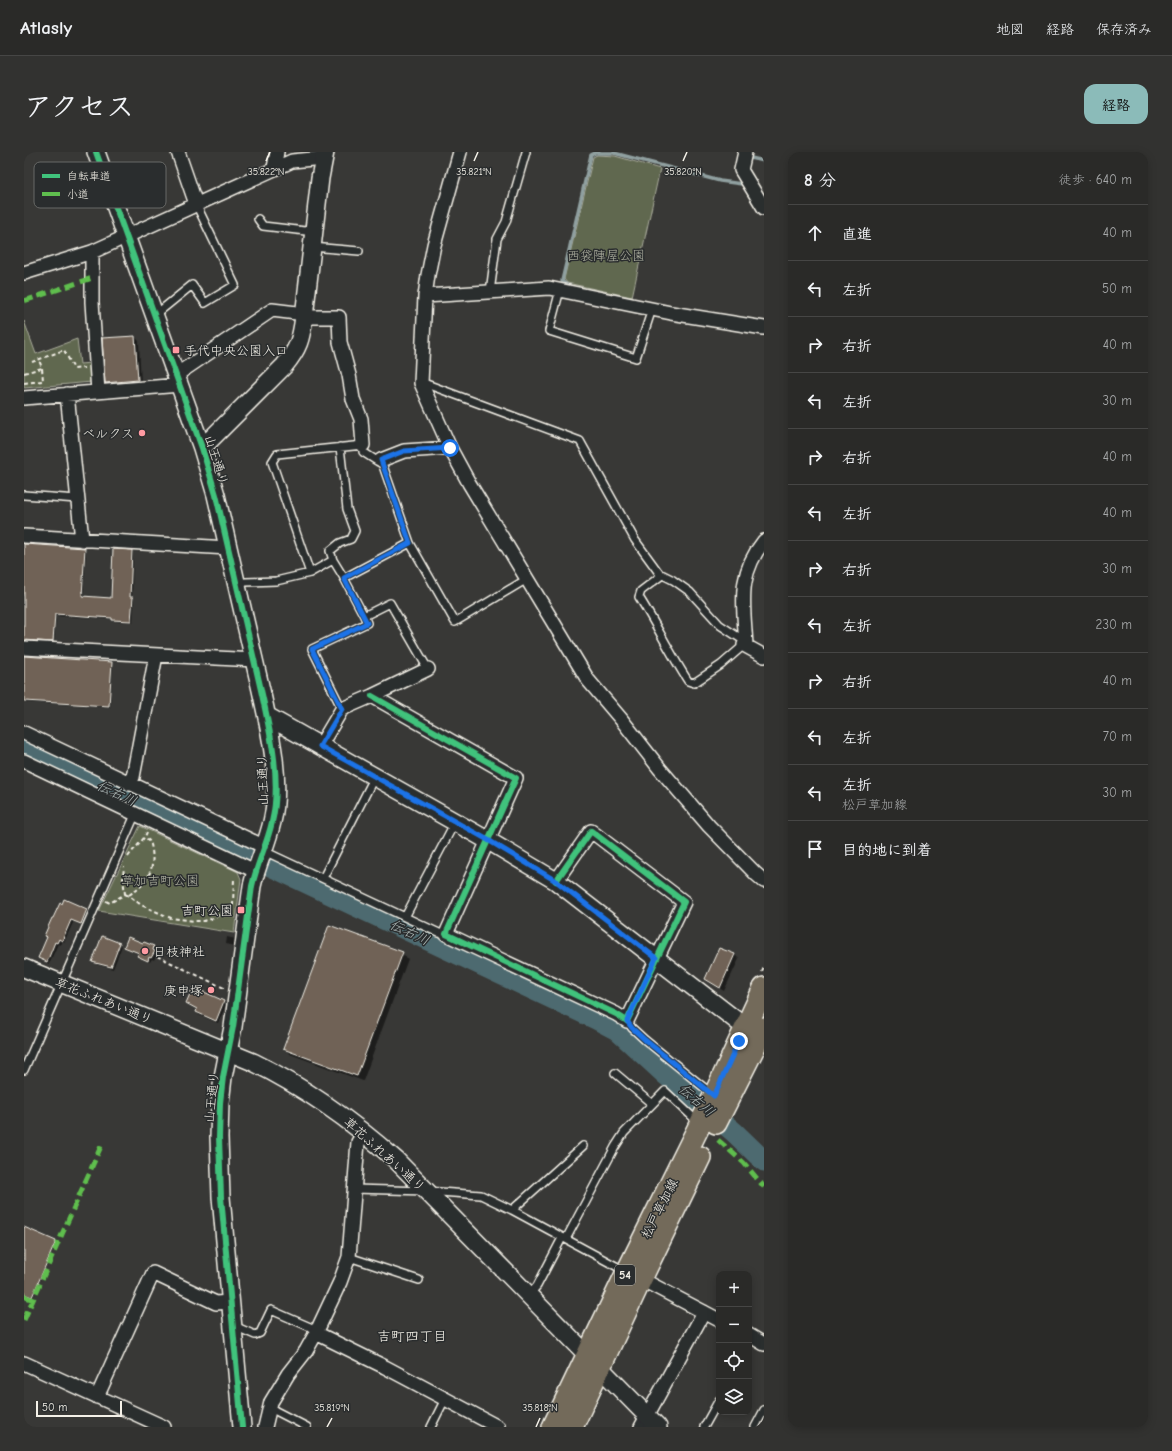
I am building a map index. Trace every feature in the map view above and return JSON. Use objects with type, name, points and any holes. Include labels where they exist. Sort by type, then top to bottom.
[{"type":"main road","name":"松戸草加線","points":[[572,1427],[594,1362],[634,1276],[757,1028],[764,988]]},
{"type":"main road","name":"松戸草加線","points":[[553,1427],[594,1362]]},
{"type":"street","name":"山王通り","points":[[96,152],[100,162]]},
{"type":"street","points":[[178,152],[196,204]]},
{"type":"street","points":[[274,168],[276,152]]},
{"type":"street","points":[[460,152],[434,245],[425,296],[421,382],[450,448],[469,483],[588,680],[622,719],[660,769],[709,826],[764,881]]},
{"type":"street","points":[[745,152],[741,170],[764,208]]},
{"type":"street","points":[[24,273],[92,252],[274,168],[292,161],[324,155],[302,335],[295,353],[284,366],[202,448]]},
{"type":"street","name":"山王通り","points":[[117,208],[202,448],[216,495],[267,716],[275,770],[275,808],[252,886],[233,1027],[220,1103],[218,1137],[221,1197],[242,1427]]},
{"type":"street","points":[[92,252],[92,284],[98,392]]},
{"type":"street","points":[[425,296],[548,288],[652,309],[764,328]]},
{"type":"street","points":[[24,398],[98,392],[178,380],[272,310],[304,315],[339,317],[340,342],[349,375],[353,399],[361,419],[363,445]]},
{"type":"street","points":[[67,394],[82,540]]},
{"type":"street","points":[[381,460],[404,451],[450,448]]},
{"type":"street","points":[[24,536],[228,548]]},
{"type":"street","points":[[764,541],[756,551],[748,566],[743,590],[745,645],[764,656]]},
{"type":"street","points":[[24,648],[254,660]]},
{"type":"street","points":[[130,784],[133,777],[156,655]]},
{"type":"street","points":[[320,746],[342,709],[428,670]]},
{"type":"street","points":[[372,696],[516,778],[446,934],[609,1010],[627,1021],[684,902],[591,831],[556,881]]},
{"type":"street","points":[[267,716],[488,840],[556,881],[728,1014],[757,1028]]},
{"type":"street","points":[[24,733],[130,784],[260,858]]},
{"type":"street","points":[[24,761],[135,815],[260,858]]},
{"type":"street","name":"草花ふれあい通り","points":[[24,968],[228,1051],[276,1073],[305,1090],[365,1133],[396,1160],[594,1362],[649,1423]]},
{"type":"street","points":[[265,1427],[272,1402],[288,1374],[306,1351],[316,1333],[340,1282],[349,1257],[358,1142],[365,1133]]},
{"type":"street","points":[[97,1397],[153,1273],[216,1303],[230,1302]]},
{"type":"street","points":[[634,1276],[716,1318]]},
{"type":"street","points":[[649,1423],[704,1312]]},
{"type":"street","points":[[316,1333],[385,1367],[498,1427]]},
{"type":"street","points":[[24,1363],[164,1427]]},
{"type":"lane","points":[[490,292],[497,240],[506,222],[526,152]]},
{"type":"lane","points":[[155,315],[192,285],[205,303],[235,285],[196,204]]},
{"type":"lane","points":[[258,219],[263,226],[359,251]]},
{"type":"lane","points":[[560,290],[549,331],[636,358],[652,309]]},
{"type":"lane","points":[[421,382],[580,441],[635,540],[658,574],[662,575],[673,580],[690,592],[720,625],[745,645],[709,674],[694,682],[688,681],[639,597],[641,591],[662,575]]},
{"type":"lane","points":[[310,573],[272,462],[277,454],[363,445],[363,452],[377,460],[381,460],[410,543],[455,622],[527,579]]},
{"type":"lane","points":[[340,447],[347,509],[355,531],[352,540],[340,543],[330,551],[333,560],[367,623],[312,649],[342,709]]},
{"type":"lane","points":[[24,495],[77,499]]},
{"type":"lane","points":[[344,578],[410,543]]},
{"type":"lane","points":[[236,584],[246,582],[276,581],[310,573],[333,560]]},
{"type":"lane","points":[[364,616],[390,603],[428,670]]},
{"type":"lane","points":[[323,878],[375,776]]},
{"type":"lane","points":[[24,1070],[135,815]]},
{"type":"lane","points":[[405,917],[455,822]]},
{"type":"lane","points":[[260,858],[323,878],[439,933],[446,934]]},
{"type":"lane","points":[[627,1021],[645,1040],[720,1100]]},
{"type":"lane","points":[[615,1073],[652,1104]]},
{"type":"lane","points":[[529,1296],[537,1286],[624,1133],[665,1091],[706,1129]]},
{"type":"lane","points":[[512,1210],[583,1146]]},
{"type":"lane","points":[[354,1189],[426,1191],[481,1195],[512,1210],[634,1276]]},
{"type":"lane","points":[[349,1257],[419,1280]]},
{"type":"lane","points":[[233,1328],[238,1328],[255,1335],[260,1333],[270,1310],[310,1327],[316,1333]]},
{"type":"lane","points":[[431,1427],[446,1399]]},
{"type":"lane","points":[[704,1427],[716,1405]]},
{"type":"lane","points":[[270,1408],[307,1427]]},
{"type":"lane","points":[[755,1427],[764,1410]]},
{"type":"path","points":[[32,362],[64,350],[74,369],[97,366]]},
{"type":"path","points":[[24,383],[44,381],[39,360]]},
{"type":"path","points":[[24,373],[42,368]]},
{"type":"path","points":[[127,858],[144,838],[149,827]]},
{"type":"path","points":[[129,895],[142,885],[152,867],[151,843],[144,838]]},
{"type":"path","points":[[124,864],[123,878],[125,894]]},
{"type":"path","points":[[103,900],[110,903],[125,894],[129,895],[141,905],[171,918],[204,921],[228,911],[233,905],[234,878]]},
{"type":"path","points":[[157,956],[230,991]]},
{"type":"green space","name":"西袋陣屋公園","points":[[597,155],[615,156],[660,169],[632,297],[567,283],[564,279],[593,157]]},
{"type":"green space","points":[[24,321],[36,354],[77,339],[80,364],[91,363],[92,382],[24,388]]},
{"type":"green space","name":"草加吉町公園","points":[[140,826],[238,872],[241,879],[234,933],[99,911]]},
{"type":"building","points":[[135,336],[138,380],[105,383],[102,338]]},
{"type":"building","points":[[24,544],[85,548],[82,596],[111,598],[113,549],[132,550],[130,597],[133,597],[131,621],[112,620],[112,618],[55,614],[53,642],[24,640]]},
{"type":"building","points":[[24,656],[112,662],[109,706],[24,701]]},
{"type":"building","points":[[64,899],[87,909],[81,924],[71,920],[62,941],[59,939],[57,943],[55,942],[47,962],[38,958],[47,937],[44,936],[60,903],[62,904]]},
{"type":"building","points":[[329,925],[403,952],[357,1076],[283,1049]]},
{"type":"building","points":[[102,936],[120,943],[111,967],[92,962]]},
{"type":"building","points":[[128,937],[154,946],[153,950],[155,951],[151,958],[149,957],[148,961],[137,956],[139,953],[124,947]]},
{"type":"building","points":[[719,948],[735,954],[720,988],[705,979]]},
{"type":"building","points":[[193,987],[224,1001],[216,1021],[196,1012],[197,1009],[186,1003]]},
{"type":"building","points":[[24,1227],[56,1241],[32,1297],[24,1294]]},
{"type":"waterway","points":[[570,286],[562,281],[591,155],[595,153],[614,153],[720,181],[742,184]]},
{"type":"waterway","points":[[751,158],[764,161]]},
{"type":"waterway","name":"伝右川","points":[[24,749],[617,1030],[666,1075],[734,1132],[764,1161]]},
{"type":"marked path","points":[[24,301],[92,278]]},
{"type":"marked path","points":[[718,1140],[744,1163],[764,1187]]},
{"type":"marked path","points":[[24,1320],[102,1144]]},
{"type":"marked path","points":[[24,1296],[33,1300]]},
{"type":"cycle path","points":[[96,152],[100,162]]},
{"type":"cycle path","points":[[116,208],[202,448],[216,495],[261,690],[274,756],[276,790],[275,806],[270,830],[252,886],[233,1027],[223,1077],[220,1103],[219,1137],[221,1197],[242,1427]]},
{"type":"cycle path","points":[[372,696],[516,778],[446,934],[616,1014],[627,1021],[684,902],[591,831],[556,881]]},
{"type":"place","name":"手代中央公園入口","points":[[176,350]]},
{"type":"place","name":"ベルクス","points":[[142,433]]},
{"type":"place","name":"吉町公園","points":[[241,910]]},
{"type":"place","name":"日枝神社","points":[[145,951]]},
{"type":"place","name":"庚申塚","points":[[211,990]]},
{"type":"district","name":"吉町四丁目","points":[[412,1336]]},
{"type":"route","points":[[450,448],[404,451],[381,460],[410,543],[344,578],[367,623],[312,649],[342,709],[320,746],[488,840],[556,881],[656,958],[627,1021],[645,1040],[714,1096],[739,1041]]}]
